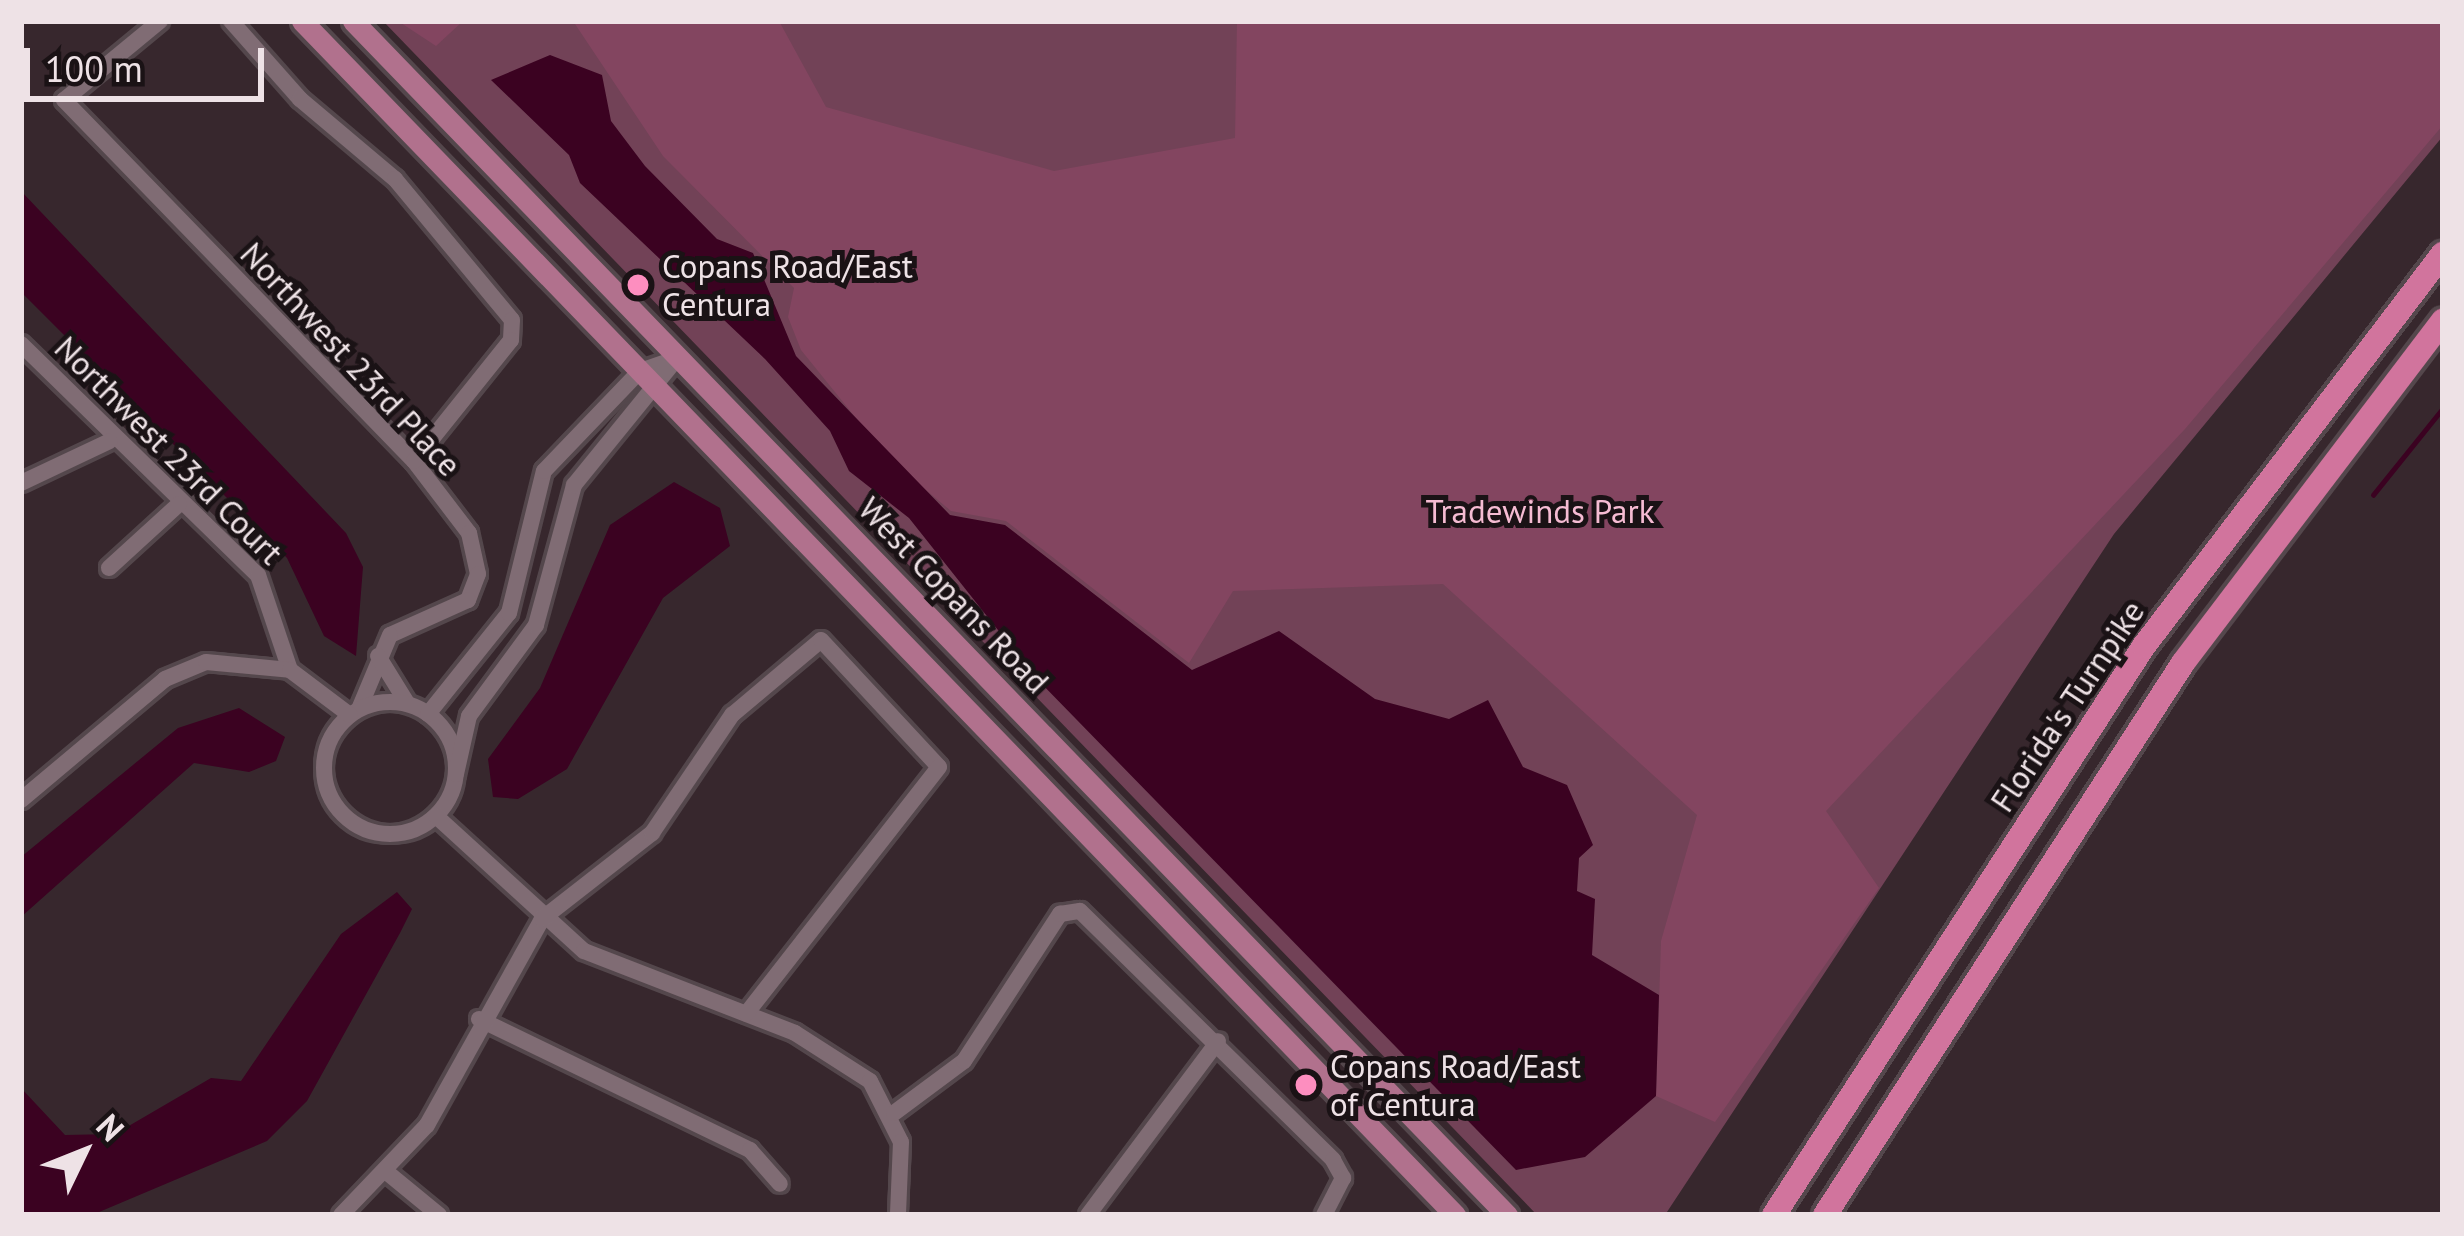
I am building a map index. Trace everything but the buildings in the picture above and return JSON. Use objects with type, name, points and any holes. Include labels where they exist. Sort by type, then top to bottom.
[{"type":"highway","name":"Florida's Turnpike","points":[[1774,1215],[2144,646],[2443,254]]},
{"type":"highway","points":[[1825,1215],[2182,663],[2443,320]]},
{"type":"main road","points":[[302,21],[1455,1215]]},
{"type":"main road","points":[[336,56],[358,26]]},
{"type":"main road","name":"West Copans Road","points":[[358,26],[1507,1215]]},
{"type":"main road","points":[[1284,1038],[1312,1013]]},
{"type":"street","name":"Northwest 23rd Place","points":[[160,21],[64,100],[414,461],[469,533],[478,574],[468,600],[410,622],[378,655],[354,712]]},
{"type":"street","points":[[231,21],[300,100],[395,178],[512,320],[511,340],[414,461]]},
{"type":"street","name":"Northwest 23rd Court","points":[[21,344],[110,441],[257,575],[290,670]]},
{"type":"street","points":[[428,714],[493,639],[544,471],[640,371],[678,358]]},
{"type":"street","points":[[354,712],[323,764],[347,819],[384,835],[436,816],[456,774],[469,716],[536,625],[574,484],[658,390],[678,358]]},
{"type":"street","points":[[21,483],[110,441]]},
{"type":"street","points":[[544,471],[574,484]]},
{"type":"street","points":[[109,568],[179,504]]},
{"type":"street","points":[[493,639],[515,657]]},
{"type":"street","points":[[341,1215],[389,1174],[427,1125],[479,1018],[542,920],[652,833],[732,715],[821,640],[939,767],[746,1014]]},
{"type":"street","points":[[378,655],[410,705],[428,714],[456,774]]},
{"type":"street","points":[[21,800],[165,680],[206,662],[290,670],[354,712],[410,705]]},
{"type":"street","points":[[436,816],[542,920],[651,984],[746,1014],[838,1056],[894,1113],[898,1215]]},
{"type":"street","points":[[894,1113],[964,1060],[1060,914],[1080,911],[1218,1041],[1343,1178],[1324,1215]]},
{"type":"street","points":[[479,1018],[750,1150],[780,1184]]},
{"type":"street","points":[[1088,1215],[1218,1041]]},
{"type":"street","points":[[389,1174],[439,1215]]},
{"type":"green space","name":"Tradewinds Park","points":[[383,21],[2443,21],[2443,136],[2114,534],[1665,1215],[1537,1215]]},
{"type":"green space","points":[[398,21],[463,21],[436,46]]},
{"type":"green space","name":"Tradewinds Park","points":[[573,21],[779,21],[826,107],[1054,171],[1235,138],[1237,21],[2443,21],[2443,125],[2185,429],[1826,811],[1879,888],[1715,1122],[1656,1096],[1661,941],[1697,815],[1443,584],[1233,591],[1189,663],[1006,521],[951,511],[890,460],[801,350],[788,317],[794,288],[663,156]]},
{"type":"shaded area","points":[[550,55],[602,75],[611,121],[645,166],[717,239],[753,253],[796,356],[950,515],[1005,525],[1192,670],[1279,631],[1375,699],[1449,719],[1488,700],[1523,767],[1567,785],[1593,845],[1579,858],[1577,891],[1595,899],[1592,955],[1659,995],[1656,1096],[1585,1157],[1516,1170],[1036,678],[909,518],[849,471],[830,431],[765,359],[580,183],[569,155],[491,80]]},
{"type":"shaded area","points":[[21,191],[346,533],[363,567],[356,656],[324,636],[287,558],[21,292]]},
{"type":"shaded area","points":[[674,482],[720,508],[730,546],[663,598],[567,769],[518,799],[493,797],[488,759],[540,688],[610,525]]},
{"type":"shaded area","points":[[239,708],[285,737],[276,761],[249,772],[194,763],[21,917],[21,857],[178,728]]},
{"type":"shaded area","points":[[397,892],[412,909],[400,933],[307,1101],[267,1141],[92,1215],[21,1215],[21,1088],[65,1135],[115,1134],[211,1078],[241,1081],[341,934]]},
{"type":"waterway","points":[[2373,495],[2443,408]]},
{"type":"place","name":"Copans Road/East Centura","points":[[638,285]]},
{"type":"place","name":"Copans Road/East of Centura","points":[[1306,1085]]}]
